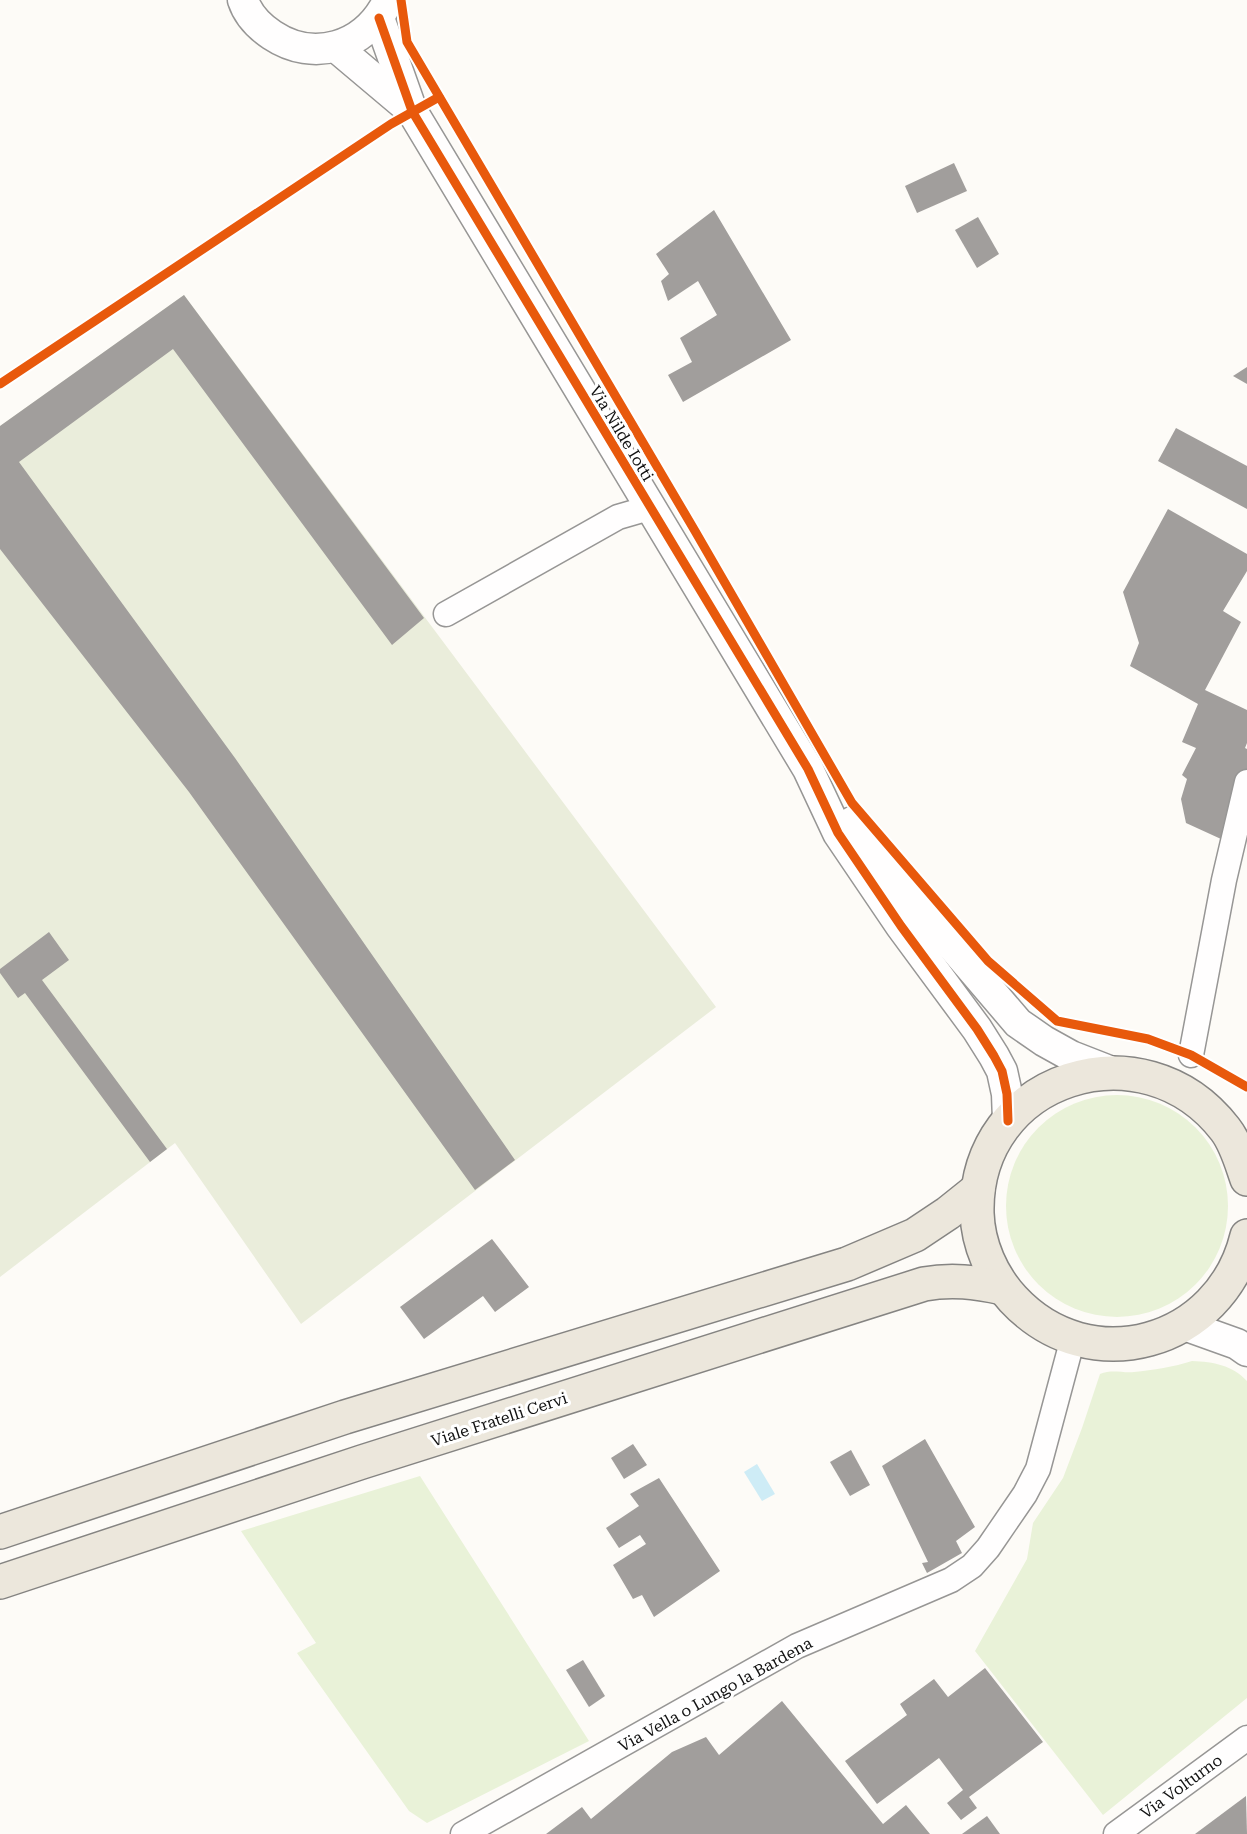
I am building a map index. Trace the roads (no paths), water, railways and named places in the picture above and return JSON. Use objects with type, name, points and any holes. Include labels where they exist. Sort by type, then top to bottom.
[{"type":"main road","points":[[1246,1249],[1220,1293],[1204,1311],[1158,1337],[1130,1343],[1101,1344],[1073,1338],[1046,1326],[1022,1309],[1003,1288],[990,1266],[981,1241],[977,1215],[978,1189],[984,1164],[990,1149],[1008,1121],[1044,1090],[1066,1080],[1089,1074],[1134,1073],[1155,1078],[1193,1097],[1226,1131],[1239,1154],[1247,1179]]},
{"type":"main road","points":[[1209,1111],[1247,1115]]},
{"type":"main road","points":[[0,1532],[345,1418],[847,1264],[915,1235],[978,1189]]},
{"type":"main road","name":"Viale Fratelli Cervi","points":[[0,1582],[362,1462],[924,1284],[946,1280],[966,1281],[1003,1288]]},
{"type":"street","points":[[243,0],[246,8],[262,28],[284,43],[309,50],[336,47],[360,36],[384,9]]},
{"type":"street","points":[[384,9],[412,111]]},
{"type":"street","points":[[336,47],[412,111]]},
{"type":"street","name":"Via Nilde Iotti","points":[[412,111],[808,769]]},
{"type":"street","name":"Via Nilde Iotti","points":[[446,614],[618,517],[649,507]]},
{"type":"street","points":[[808,769],[857,827],[925,915],[1018,1023],[1071,1056],[1112,1072]]},
{"type":"street","points":[[808,769],[838,833],[994,1056],[1002,1071],[1007,1094],[1008,1121]]},
{"type":"street","points":[[1191,1055],[1224,880],[1247,782]]},
{"type":"street","points":[[1184,1324],[1237,1344],[1247,1351]]},
{"type":"street","name":"Via Vella o Lungo la Bardena","points":[[462,1834],[797,1646],[942,1584],[972,1566],[1010,1517],[1038,1468],[1073,1338]]},
{"type":"street","name":"Via Volturno","points":[[1116,1834],[1247,1738]]},
{"type":"water","points":[[757,1464],[775,1494],[762,1501],[744,1472]]}]
